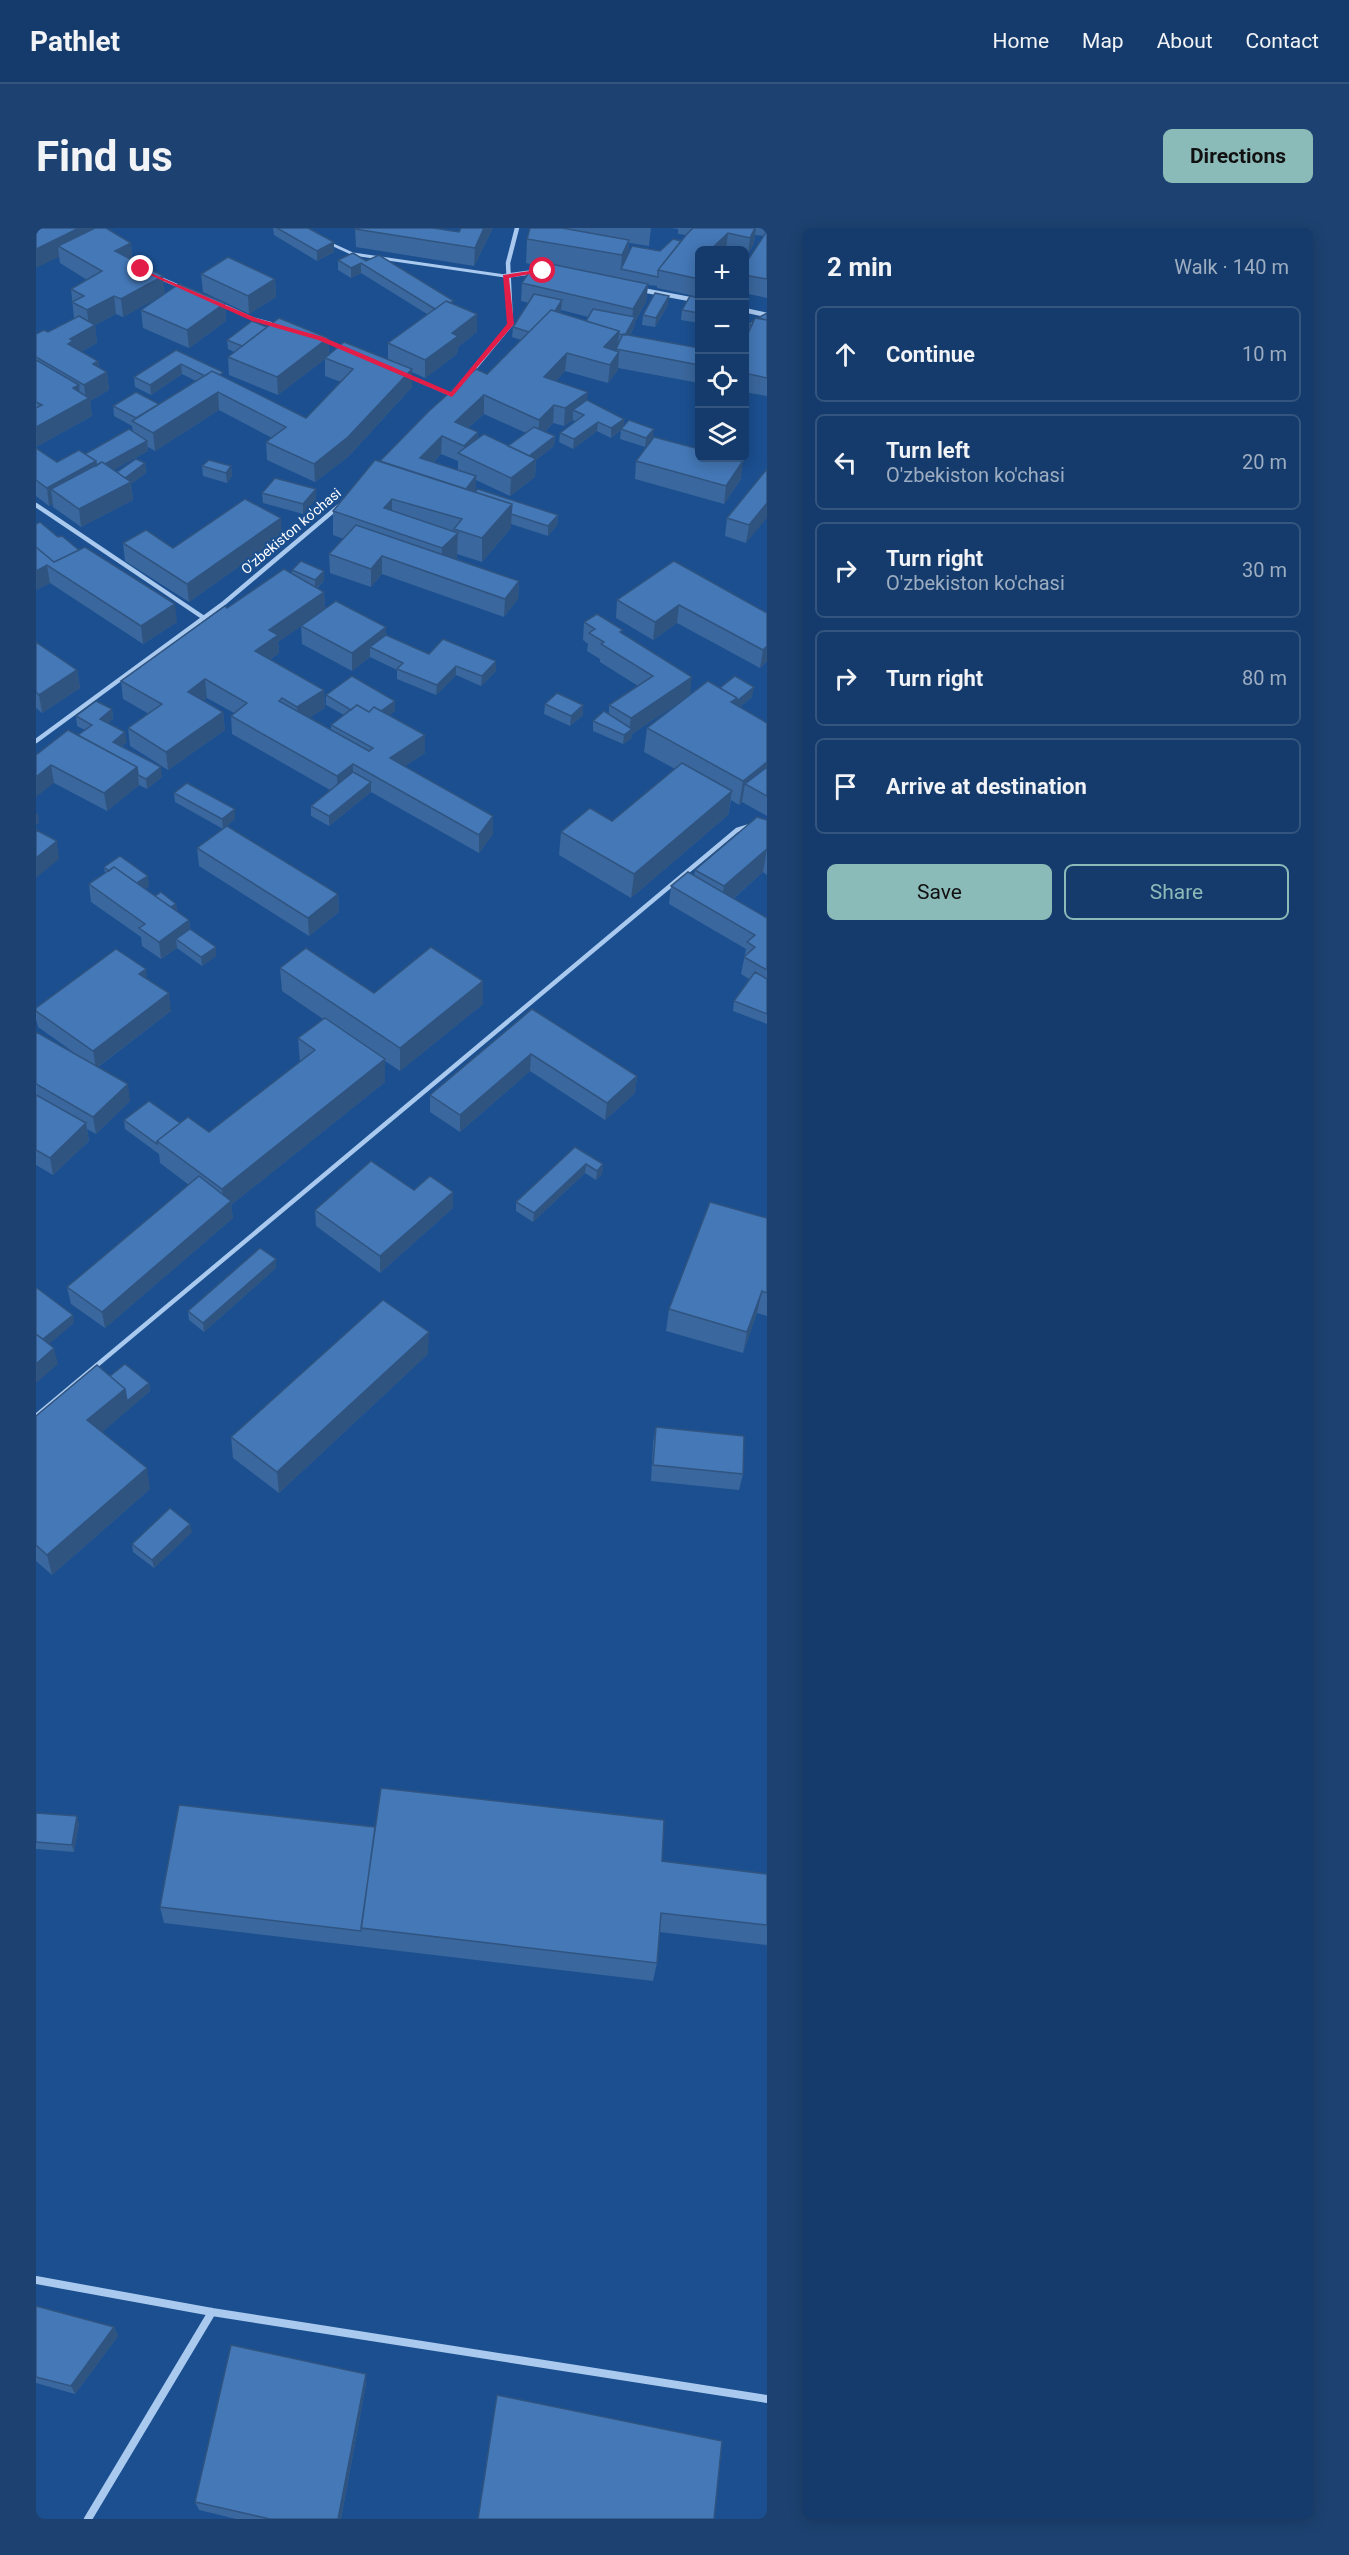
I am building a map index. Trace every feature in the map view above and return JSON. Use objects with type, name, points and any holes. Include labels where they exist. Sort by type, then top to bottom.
[{"type":"street","points":[[444,403],[511,324],[505,276],[511,240],[517,228]]},
{"type":"street","points":[[505,276],[543,271]]},
{"type":"street","points":[[632,288],[695,300]]},
{"type":"street","points":[[749,311],[767,315]]},
{"type":"street","name":"O'zbekiston ko'chasi","points":[[36,741],[204,618],[343,503]]},
{"type":"street","points":[[36,505],[204,618]]},
{"type":"street","points":[[36,2280],[212,2312],[767,2400]]},
{"type":"street","points":[[88,2519],[212,2312]]},
{"type":"lane","points":[[323,240],[353,254],[505,276]]},
{"type":"lane","points":[[151,274],[192,292]]},
{"type":"lane","points":[[213,301],[254,319],[282,326]]},
{"type":"lane","points":[[321,338],[343,348]]},
{"type":"lane","points":[[398,371],[452,395]]},
{"type":"lane","points":[[36,1416],[737,830],[753,825]]},
{"type":"building","points":[[36,228],[79,228],[36,249]]},
{"type":"building","points":[[95,228],[106,228],[131,243],[115,251],[163,276],[121,299],[114,296],[87,310],[72,302],[84,296],[71,289],[102,271],[58,246]]},
{"type":"building","points":[[277,228],[308,228],[334,242],[317,251]]},
{"type":"building","points":[[356,228],[433,228],[459,232],[461,228],[484,228],[475,248]]},
{"type":"building","points":[[530,228],[562,228],[629,240],[622,255],[527,239]]},
{"type":"building","points":[[693,228],[755,228],[750,238],[728,233],[714,246],[695,246],[695,278],[658,270]]},
{"type":"building","points":[[767,231],[767,279],[749,276],[749,258]]},
{"type":"building","points":[[673,239],[681,241],[658,270],[658,277],[621,269],[632,246],[660,251]]},
{"type":"building","points":[[353,253],[366,261],[379,255],[454,301],[450,303],[446,301],[435,309],[361,263],[351,268],[338,260]]},
{"type":"building","points":[[228,257],[275,279],[248,296],[201,274]]},
{"type":"building","points":[[536,261],[648,284],[633,309],[522,283]]},
{"type":"building","points":[[179,284],[225,303],[187,330],[141,310]]},
{"type":"building","points":[[655,293],[669,296],[656,318],[643,315]]},
{"type":"building","points":[[534,294],[562,300],[555,311],[551,310],[529,332],[513,327]]},
{"type":"building","points":[[690,296],[695,297],[695,312],[682,310]]},
{"type":"building","points":[[446,301],[477,314],[452,333],[458,336],[425,360],[388,343]]},
{"type":"building","points":[[593,309],[635,317],[623,335],[619,334],[619,331],[586,321]]},
{"type":"building","points":[[551,310],[619,331],[604,347],[619,352],[610,365],[567,353],[544,377],[588,392],[565,408],[554,405],[539,420],[484,395],[455,422],[478,432],[464,446],[442,436],[420,458],[476,476],[466,489],[380,461],[429,411],[476,369],[487,374]]},
{"type":"building","points":[[767,313],[767,320],[758,318]]},
{"type":"building","points":[[79,316],[95,325],[70,339],[73,341],[68,344],[98,361],[93,364],[107,372],[84,385],[36,357],[36,334],[44,330],[48,332]]},
{"type":"building","points":[[279,318],[328,338],[277,377],[228,357]]},
{"type":"building","points":[[755,318],[767,320],[767,378],[749,374],[749,331]]},
{"type":"building","points":[[252,321],[267,327],[242,346],[227,340]]},
{"type":"building","points":[[623,334],[695,347],[695,364],[616,349]]},
{"type":"building","points":[[344,342],[412,369],[348,437],[314,464],[266,442],[286,427],[218,392],[153,433],[132,421],[212,371],[306,418],[353,369],[325,358]]},
{"type":"building","points":[[176,350],[223,372],[220,375],[212,371],[205,376],[181,364],[150,385],[134,377]]},
{"type":"building","points":[[36,360],[79,385],[73,388],[89,398],[36,427],[36,408],[42,405],[36,402]]},
{"type":"building","points":[[136,392],[159,404],[136,418],[113,406]]},
{"type":"building","points":[[587,400],[624,419],[611,428],[598,422],[574,439],[560,433],[584,415],[573,410]]},
{"type":"building","points":[[629,420],[654,429],[646,438],[621,429]]},
{"type":"building","points":[[534,427],[555,436],[529,456],[508,446]]},
{"type":"building","points":[[129,429],[147,441],[105,464],[102,462],[96,466],[96,461],[85,454]]},
{"type":"building","points":[[484,434],[536,459],[511,478],[458,453]]},
{"type":"building","points":[[654,437],[695,448],[695,462],[742,462],[726,486],[636,461]]},
{"type":"building","points":[[36,448],[57,462],[79,450],[96,461],[47,488],[36,480]]},
{"type":"building","points":[[136,459],[145,463],[125,478],[117,472]]},
{"type":"building","points":[[209,460],[231,466],[226,473],[202,466]]},
{"type":"building","points":[[375,460],[512,504],[482,538],[454,529],[462,519],[392,499],[384,508],[458,533],[442,548],[333,511]]},
{"type":"building","points":[[102,462],[131,482],[79,509],[51,489]]},
{"type":"building","points":[[767,469],[767,503],[749,525],[727,518]]},
{"type":"building","points":[[275,478],[316,489],[303,504],[262,493]]},
{"type":"building","points":[[478,489],[558,515],[548,526],[511,514],[512,504],[475,492]]},
{"type":"building","points":[[245,499],[281,518],[187,584],[123,543],[146,530],[173,548]]},
{"type":"building","points":[[40,522],[79,550],[54,562],[36,547],[36,524]]},
{"type":"building","points":[[356,525],[519,581],[505,599],[382,556],[371,569],[329,554]]},
{"type":"building","points":[[36,547],[54,562],[85,547],[175,604],[141,626],[47,565],[36,571]]},
{"type":"building","points":[[301,561],[324,571],[315,580],[292,570]]},
{"type":"building","points":[[674,561],[767,613],[767,646],[763,650],[679,605],[655,622],[617,600]]},
{"type":"building","points":[[284,569],[324,592],[269,630],[278,635],[255,651],[324,690],[297,707],[282,698],[279,701],[369,751],[373,748],[331,725],[357,705],[369,712],[374,707],[425,735],[390,758],[493,816],[479,835],[353,764],[337,776],[231,716],[247,703],[205,679],[188,692],[223,712],[166,752],[128,728],[162,704],[121,681],[225,606],[227,608]]},
{"type":"building","points":[[336,601],[386,627],[352,653],[301,626]]},
{"type":"building","points":[[597,614],[623,630],[620,632],[692,677],[631,718],[609,705],[653,676],[601,644],[604,642],[589,633],[595,629],[584,622]]},
{"type":"building","points":[[386,635],[429,654],[443,639],[496,661],[482,676],[456,666],[437,685],[397,669],[403,663],[370,647]]},
{"type":"building","points":[[36,642],[77,670],[39,695],[36,692]]},
{"type":"building","points":[[352,676],[395,701],[381,711],[374,707],[369,712],[357,705],[351,710],[326,695]]},
{"type":"building","points":[[735,676],[754,687],[737,701],[737,698],[720,688]]},
{"type":"building","points":[[708,681],[737,698],[731,702],[767,723],[767,762],[743,781],[647,728]]},
{"type":"building","points":[[557,693],[583,705],[571,716],[545,704]]},
{"type":"building","points":[[96,701],[112,709],[100,719],[125,732],[113,742],[161,767],[146,779],[138,775],[137,767],[78,735],[92,725],[76,716]]},
{"type":"building","points":[[604,711],[632,729],[624,735],[593,721]]},
{"type":"building","points":[[68,730],[137,767],[104,793],[51,765],[36,777],[36,755]]},
{"type":"building","points":[[682,763],[732,791],[634,874],[561,832],[590,808],[612,821]]},
{"type":"building","points":[[767,767],[767,796],[745,784]]},
{"type":"building","points":[[353,772],[371,782],[329,816],[311,806]]},
{"type":"building","points":[[187,783],[235,809],[222,819],[174,793]]},
{"type":"building","points":[[757,817],[767,820],[767,849],[724,886],[695,870]]},
{"type":"building","points":[[227,826],[338,894],[308,918],[197,848]]},
{"type":"building","points":[[36,830],[57,841],[36,858]]},
{"type":"building","points":[[120,856],[148,876],[137,883],[114,867],[109,871],[104,867]]},
{"type":"building","points":[[114,867],[189,920],[159,942],[139,928],[145,924],[89,884]]},
{"type":"building","points":[[688,872],[767,918],[767,970],[744,957],[755,947],[747,942],[755,935],[671,886]]},
{"type":"building","points":[[161,892],[176,904],[171,907],[155,896]]},
{"type":"building","points":[[190,929],[216,947],[201,957],[176,939]]},
{"type":"building","points":[[431,947],[483,981],[400,1048],[280,968],[306,948],[374,993]]},
{"type":"building","points":[[116,949],[146,969],[139,974],[169,993],[93,1051],[36,1011],[36,1008]]},
{"type":"building","points":[[755,972],[767,979],[767,1014],[734,1001]]},
{"type":"building","points":[[532,1009],[637,1076],[607,1103],[531,1054],[460,1115],[430,1095]]},
{"type":"building","points":[[325,1018],[385,1059],[222,1189],[157,1141],[188,1117],[209,1132],[315,1050],[298,1038]]},
{"type":"building","points":[[36,1032],[128,1084],[93,1117],[36,1084]]},
{"type":"building","points":[[36,1095],[86,1123],[50,1158],[36,1150]]},
{"type":"building","points":[[149,1101],[180,1123],[157,1141],[157,1144],[124,1120]]},
{"type":"building","points":[[575,1147],[603,1164],[597,1171],[586,1164],[534,1213],[516,1202]]},
{"type":"building","points":[[371,1161],[414,1190],[430,1176],[453,1192],[380,1256],[315,1210]]},
{"type":"building","points":[[199,1176],[231,1201],[102,1312],[67,1287]]},
{"type":"building","points":[[710,1202],[767,1218],[767,1293],[762,1291],[747,1332],[669,1309]]},
{"type":"building","points":[[260,1248],[276,1259],[203,1323],[188,1311]]},
{"type":"building","points":[[37,1288],[73,1315],[43,1339],[36,1334]]},
{"type":"building","points":[[383,1300],[429,1332],[277,1472],[231,1437]]},
{"type":"building","points":[[36,1334],[54,1348],[36,1364]]},
{"type":"building","points":[[125,1364],[149,1383],[127,1401],[125,1389],[110,1376]]},
{"type":"building","points":[[97,1365],[125,1389],[87,1420],[147,1468],[47,1555],[36,1545],[36,1416]]},
{"type":"building","points":[[656,1427],[744,1436],[743,1474],[653,1465]]},
{"type":"building","points":[[170,1508],[190,1524],[152,1560],[132,1544]]},
{"type":"building","points":[[381,1788],[664,1820],[662,1861],[767,1874],[767,1925],[661,1913],[657,1963],[361,1928]]},
{"type":"building","points":[[179,1805],[375,1827],[361,1931],[160,1907]]},
{"type":"building","points":[[36,1813],[77,1816],[72,1845],[36,1842]]},
{"type":"building","points":[[36,2306],[114,2327],[71,2386],[36,2377]]},
{"type":"building","points":[[231,2345],[366,2374],[338,2519],[270,2519],[195,2502]]},
{"type":"building","points":[[497,2395],[722,2441],[714,2519],[478,2519]]},
{"type":"route","points":[[141,269],[254,319],[321,338],[452,395],[511,324],[505,276],[543,271]]}]
